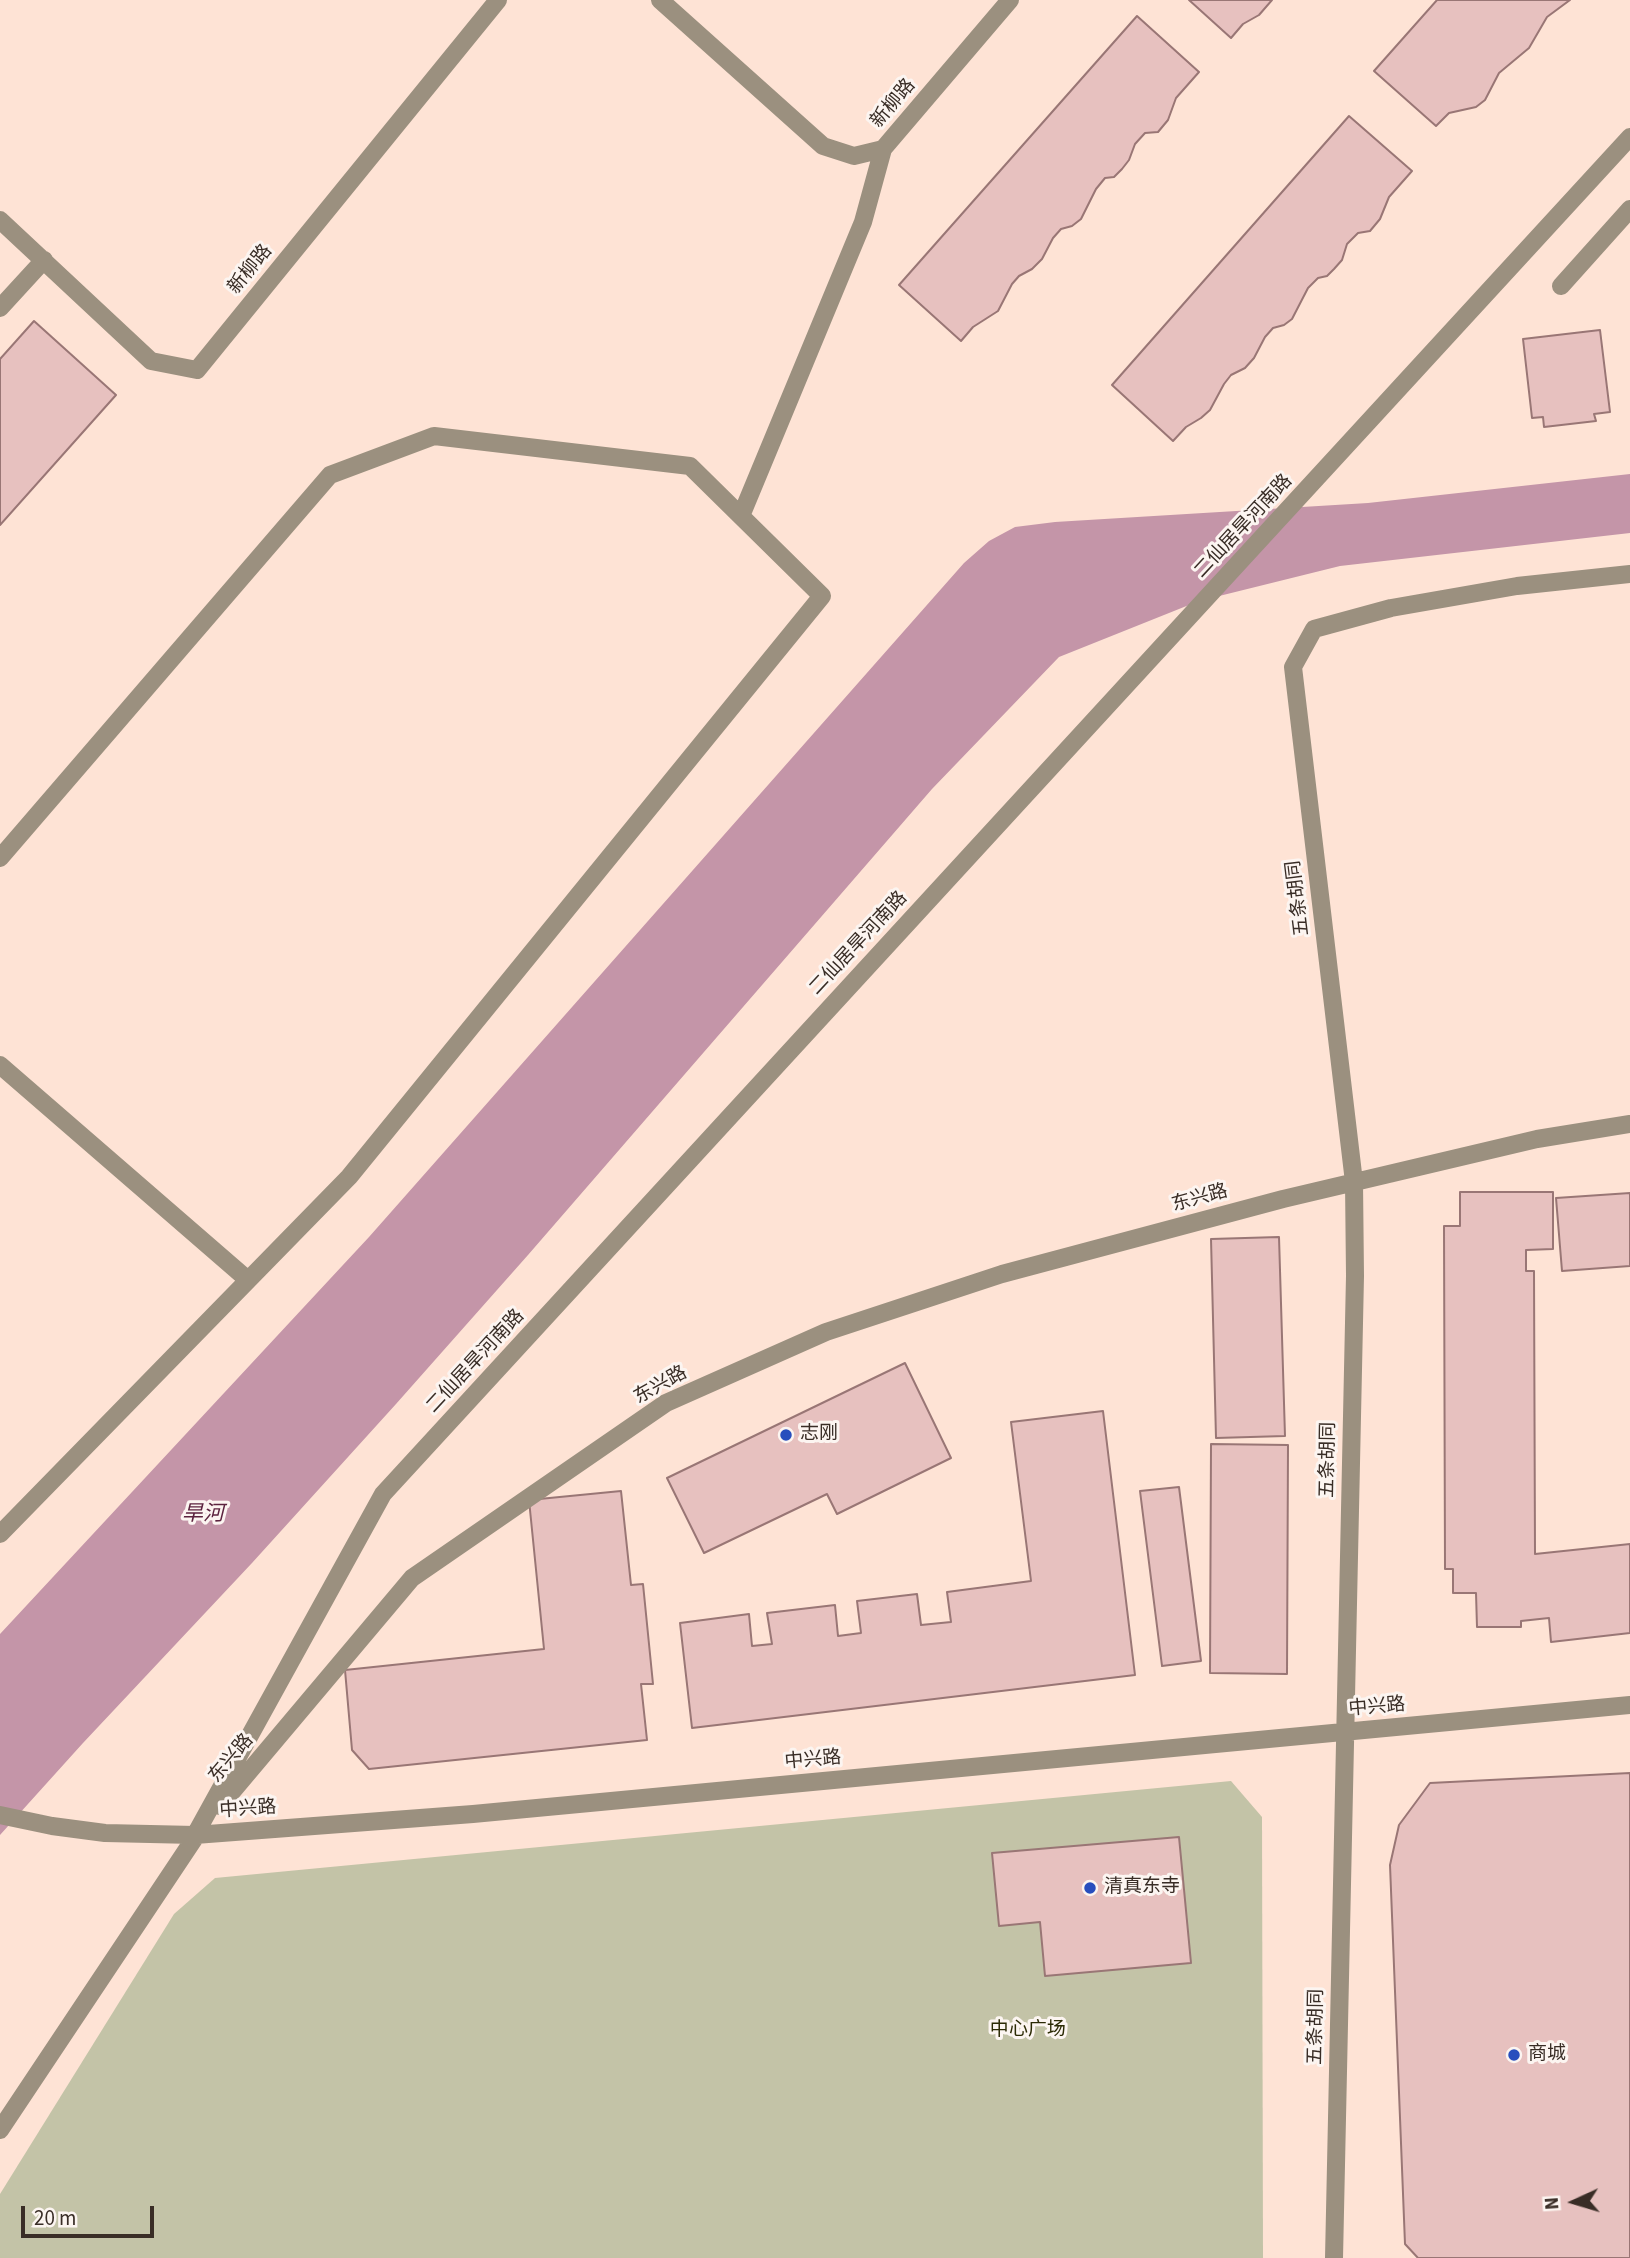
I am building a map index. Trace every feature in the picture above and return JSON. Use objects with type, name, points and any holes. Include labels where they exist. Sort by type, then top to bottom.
[{"type":"street","name":"新柳路","points":[[0,220],[151,361],[197,370],[498,0]]},
{"type":"street","name":"新柳路","points":[[660,0],[822,146],[854,156],[883,149],[1010,0]]},
{"type":"street","name":"二仙居旱河南路","points":[[195,1835],[383,1494],[1630,137]]},
{"type":"street","points":[[741,516],[863,222],[883,149]]},
{"type":"street","points":[[1561,286],[1630,209]]},
{"type":"street","points":[[0,308],[44,260]]},
{"type":"street","points":[[0,858],[330,475],[434,436],[690,467],[822,596],[349,1177],[0,1534]]},
{"type":"street","name":"五条胡同","points":[[1334,2258],[1355,1276],[1354,1182],[1293,667],[1314,629],[1391,608],[1517,586],[1630,574]]},
{"type":"street","points":[[0,1065],[248,1280]]},
{"type":"street","name":"东兴路","points":[[0,2130],[195,1835],[412,1578],[666,1403],[826,1332],[990,1278],[1283,1199],[1537,1139],[1630,1124]]},
{"type":"street","name":"中兴路","points":[[0,1815],[104,1833],[195,1835],[486,1813],[1630,1705]]},
{"type":"green space","name":"中心广场","points":[[1231,1781],[1262,1817],[1263,2258],[0,2258],[0,2194],[174,1914],[215,1878]]},
{"type":"water","name":"旱河","points":[[1630,474],[1630,533],[1340,566],[1199,601],[1059,657],[932,789],[396,1404],[0,1835],[0,1634],[369,1237],[964,563],[989,541],[1015,527],[1055,522],[1368,503]]},
{"type":"building","points":[[1189,0],[1272,0],[1259,15],[1243,24],[1231,38]]},
{"type":"building","points":[[1437,0],[1570,0],[1547,17],[1529,48],[1499,73],[1485,100],[1476,107],[1449,113],[1436,126],[1374,71]]},
{"type":"building","points":[[1137,16],[1199,72],[1176,98],[1168,120],[1158,132],[1145,133],[1135,144],[1122,169],[1114,177],[1105,178],[1096,189],[1081,219],[1072,226],[1061,229],[1042,259],[1012,284],[998,311],[973,327],[961,341],[899,285]]},
{"type":"building","points":[[1349,116],[1412,171],[1389,197],[1380,219],[1370,231],[1358,233],[1347,244],[1342,260],[1327,276],[1318,278],[1308,288],[1292,319],[1273,328],[1254,358],[1245,368],[1231,375],[1224,384],[1210,410],[1186,427],[1173,441],[1112,385]]},
{"type":"building","points":[[34,321],[116,395],[0,525],[0,359]]},
{"type":"building","points":[[1600,330],[1610,412],[1594,414],[1596,421],[1544,427],[1543,417],[1532,418],[1523,339]]},
{"type":"building","points":[[1460,1192],[1553,1192],[1553,1249],[1526,1250],[1526,1271],[1534,1271],[1535,1554],[1630,1544],[1630,1633],[1551,1642],[1549,1618],[1521,1621],[1521,1627],[1477,1627],[1476,1593],[1453,1593],[1453,1569],[1445,1569],[1444,1226],[1460,1226]]},
{"type":"building","points":[[1630,1193],[1630,1266],[1562,1271],[1556,1198]]},
{"type":"building","points":[[1279,1237],[1285,1436],[1216,1438],[1211,1239]]},
{"type":"building","points":[[905,1363],[951,1458],[837,1514],[827,1494],[704,1553],[667,1478]]},
{"type":"building","points":[[1103,1411],[1135,1675],[692,1728],[680,1623],[749,1614],[752,1646],[772,1644],[767,1613],[835,1605],[838,1636],[861,1633],[857,1601],[917,1594],[921,1625],[951,1622],[947,1592],[1031,1581],[1011,1422]]},
{"type":"building","points":[[1211,1444],[1288,1445],[1287,1674],[1210,1673]]},
{"type":"building","points":[[1179,1487],[1201,1661],[1162,1666],[1140,1491]]},
{"type":"building","points":[[621,1491],[631,1585],[643,1584],[653,1684],[641,1684],[647,1740],[369,1769],[352,1750],[345,1670],[544,1649],[529,1500]]},
{"type":"building","name":"商城","points":[[1630,1773],[1630,2258],[1418,2258],[1405,2244],[1390,1865],[1399,1825],[1430,1783]]},
{"type":"building","name":"清真东寺","points":[[1179,1837],[1191,1963],[1045,1976],[1040,1922],[999,1926],[992,1853]]},
{"type":"place","name":"志刚","points":[[786,1435]]},
{"type":"place","name":"清真东寺","points":[[1090,1888]]},
{"type":"place","name":"商城","points":[[1514,2055]]}]
